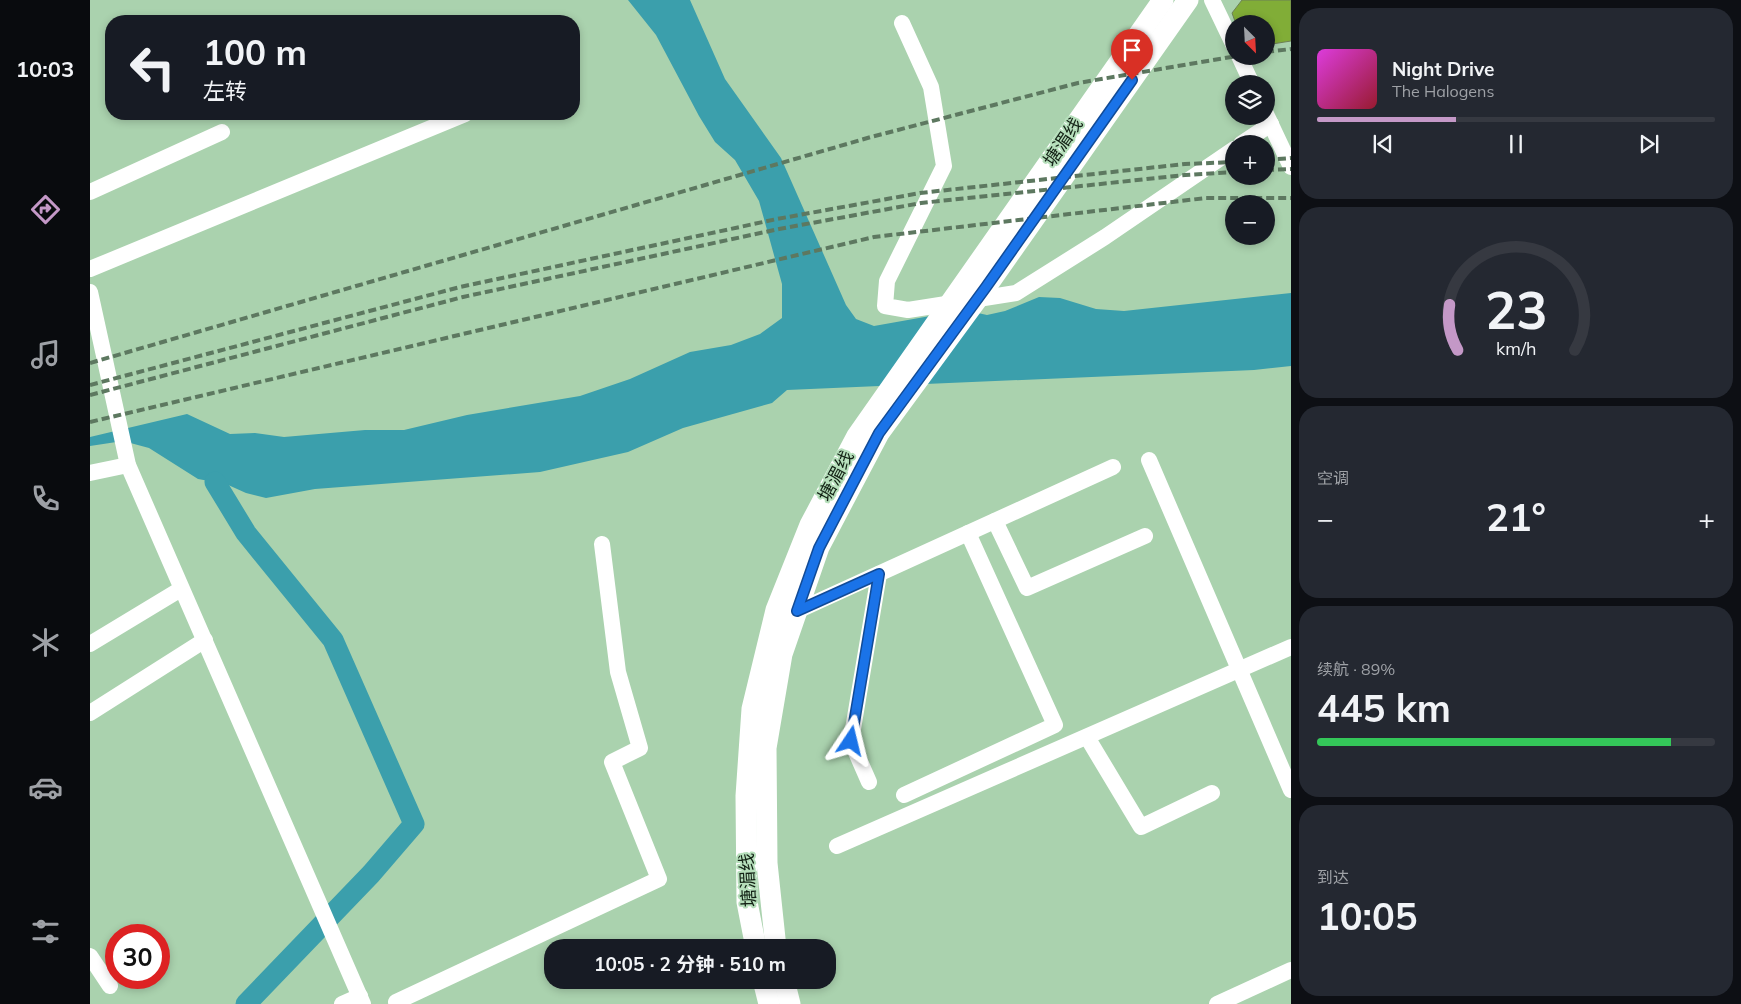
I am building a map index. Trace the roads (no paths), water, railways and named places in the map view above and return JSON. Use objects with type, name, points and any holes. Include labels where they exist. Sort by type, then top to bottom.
[{"type":"main road","name":"塘湄线","points":[[754,939],[747,902],[746,796],[752,709],[776,610],[810,525],[857,436],[976,286],[1163,0]]},
{"type":"main road","points":[[775,939],[767,862],[766,748],[782,654],[819,548],[879,433],[976,286],[1188,0]]},
{"type":"main road","points":[[765,989],[769,1004]]},
{"type":"main road","points":[[786,989],[790,1004]]},
{"type":"street","points":[[1212,0],[1225,27]]},
{"type":"street","points":[[902,23],[931,87],[944,166],[887,281],[885,306],[908,310],[1016,293],[1225,155]]},
{"type":"street","points":[[90,269],[450,120]]},
{"type":"street","points":[[1252,135],[1263,125]]},
{"type":"street","points":[[1272,125],[1291,167]]},
{"type":"street","points":[[90,192],[222,132]]},
{"type":"street","points":[[90,292],[95,343],[128,466],[362,1000],[342,1004]]},
{"type":"street","points":[[1149,460],[1291,790]]},
{"type":"street","points":[[90,473],[128,466]]},
{"type":"street","points":[[797,611],[1113,467]]},
{"type":"street","points":[[995,521],[1028,588],[1145,536]]},
{"type":"street","points":[[904,795],[1056,726],[968,533]]},
{"type":"street","points":[[397,1004],[659,879],[612,762],[640,748],[618,672],[602,544]]},
{"type":"street","points":[[868,782],[851,741],[879,574]]},
{"type":"street","points":[[90,644],[181,590]]},
{"type":"street","points":[[90,713],[205,640]]},
{"type":"street","points":[[837,846],[1291,647]]},
{"type":"street","points":[[1087,737],[1141,827],[1212,793]]},
{"type":"street","points":[[90,956],[105,978]]},
{"type":"street","points":[[1217,1004],[1291,970]]},
{"type":"water","points":[[628,0],[690,0],[725,79],[781,158],[846,305],[856,319],[874,326],[964,310],[987,315],[1005,311],[1039,297],[1060,298],[1096,309],[1124,311],[1291,293],[1291,366],[1254,370],[787,390],[772,403],[683,428],[628,452],[540,472],[315,489],[266,498],[246,493],[226,484],[198,479],[149,448],[123,441],[90,446],[90,437],[187,414],[230,434],[255,433],[284,437],[365,430],[404,430],[467,415],[580,396],[630,379],[690,352],[731,345],[760,334],[782,318],[782,284],[759,201],[735,160],[715,142],[656,35]]},
{"type":"waterway","points":[[215,482],[246,533],[333,640],[414,824],[371,874],[246,1004]]},
{"type":"railway","points":[[1275,51],[1291,49]]},
{"type":"railway","points":[[90,363],[871,137],[1078,83],[1225,58]]},
{"type":"railway","points":[[1275,159],[1291,158]]},
{"type":"railway","points":[[90,385],[460,287],[777,219],[920,193],[1185,164],[1225,162]]},
{"type":"railway","points":[[1275,170],[1291,169]]},
{"type":"railway","points":[[90,395],[463,297],[779,229],[921,203],[1185,175],[1225,173]]},
{"type":"railway","points":[[90,422],[874,237],[1206,198],[1291,198]]}]
